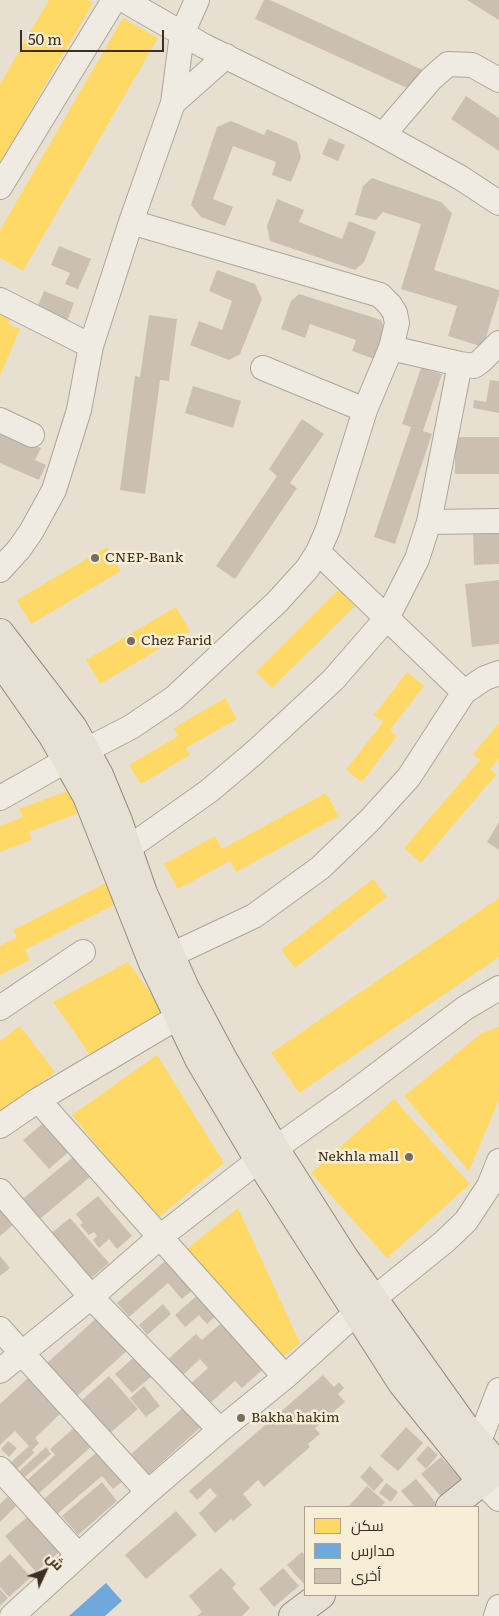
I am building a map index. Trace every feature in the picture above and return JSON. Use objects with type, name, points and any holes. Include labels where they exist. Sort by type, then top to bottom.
[{"type":"main road","points":[[0,633],[73,728],[76,756],[87,796],[162,959],[185,988],[186,1012],[224,1061],[267,1154],[345,1259],[402,1383],[495,1479]]},
{"type":"main road","points":[[0,660],[53,736],[99,775],[128,849],[162,959]]},
{"type":"main road","points":[[365,1306],[478,1444],[495,1479]]},
{"type":"main road","points":[[452,1506],[495,1479]]},
{"type":"street","points":[[0,187],[114,0]]},
{"type":"street","points":[[124,0],[182,34],[383,135],[461,178],[499,203]]},
{"type":"street","points":[[0,570],[31,532],[54,490],[79,410],[91,346],[131,222],[173,102],[182,34],[197,0]]},
{"type":"street","points":[[173,102],[226,56]]},
{"type":"street","points":[[383,135],[432,79],[448,64],[472,65],[499,80]]},
{"type":"street","points":[[0,798],[131,727],[174,698],[277,602],[307,569],[318,552],[328,529],[366,410],[391,348],[397,323],[395,313],[380,295],[131,222]]},
{"type":"street","points":[[0,300],[91,346]]},
{"type":"street","points":[[391,348],[469,366],[477,364],[499,344]]},
{"type":"street","points":[[128,849],[209,792],[254,754],[333,680],[386,618],[417,559],[429,522],[460,364]]},
{"type":"street","points":[[263,368],[366,410]]},
{"type":"street","points":[[0,420],[32,435]]},
{"type":"street","points":[[429,522],[499,521]]},
{"type":"street","points":[[318,552],[464,692]]},
{"type":"street","points":[[162,959],[254,916],[320,868],[370,820],[409,776],[464,692],[485,678],[499,673]]},
{"type":"street","points":[[0,1008],[84,952]]},
{"type":"street","points":[[0,1371],[91,1297],[160,1237],[267,1154],[353,1093],[465,1008],[499,988]]},
{"type":"street","points":[[0,1126],[38,1100],[186,1012]]},
{"type":"street","points":[[38,1100],[285,1377]]},
{"type":"street","points":[[12,1616],[148,1492],[285,1377],[365,1306],[444,1242],[466,1221],[488,1186],[499,1161]]},
{"type":"street","points":[[0,1191],[91,1297],[220,1430]]},
{"type":"street","points":[[0,1329],[148,1492]]},
{"type":"street","points":[[478,1444],[499,1390]]},
{"type":"street","points":[[0,1469],[78,1555]]},
{"type":"street","points":[[496,1616],[499,1606]]},
{"type":"building: سكن","points":[[49,0],[88,0],[93,3],[0,163],[0,84]]},
{"type":"building: سكن","points":[[123,18],[158,38],[23,271],[0,258],[0,230]]},
{"type":"building: سكن","points":[[0,310],[12,315],[8,324],[20,329],[0,376]]},
{"type":"building: سكن","points":[[107,547],[121,571],[31,624],[17,600]]},
{"type":"building: سكن","points":[[339,589],[355,606],[272,688],[256,672]]},
{"type":"building: سكن","points":[[176,607],[190,631],[100,684],[86,660]]},
{"type":"building: سكن","points":[[407,672],[424,686],[390,730],[397,736],[362,782],[346,770],[383,722],[374,715]]},
{"type":"building: سكن","points":[[225,698],[237,719],[186,748],[190,755],[141,784],[129,765],[178,736],[174,728]]},
{"type":"building: سكن","points":[[499,723],[499,759],[490,769],[496,775],[421,863],[404,848],[480,760],[473,754]]},
{"type":"building: سكن","points":[[78,787],[87,810],[29,832],[32,840],[0,852],[0,826],[23,817],[19,809]]},
{"type":"building: سكن","points":[[326,793],[339,816],[236,872],[230,861],[178,889],[164,864],[215,836],[222,849]]},
{"type":"building: سكن","points":[[373,879],[387,897],[295,968],[281,950]]},
{"type":"building: سكن","points":[[112,880],[122,901],[25,950],[30,960],[0,975],[0,946],[17,937],[13,930]]},
{"type":"building: سكن","points":[[499,898],[499,957],[299,1093],[271,1053]]},
{"type":"building: سكن","points":[[128,962],[166,1014],[90,1055],[53,1002]]},
{"type":"building: سكن","points":[[20,1026],[55,1072],[0,1114],[0,1041]]},
{"type":"building: سكن","points":[[499,1027],[499,1100],[469,1171],[404,1096],[482,1033]]},
{"type":"building: سكن","points":[[157,1055],[224,1163],[157,1219],[72,1115]]},
{"type":"building: سكن","points":[[394,1099],[470,1184],[387,1258],[311,1173]]},
{"type":"building: سكن","points":[[238,1208],[300,1343],[280,1360],[183,1252]]},
{"type":"building: مدارس","points":[[106,1583],[122,1601],[105,1616],[69,1616]]},
{"type":"building: أخرى","points":[[264,0],[270,0],[427,72],[418,93],[255,19]]},
{"type":"building: أخرى","points":[[467,0],[499,0],[499,20]]},
{"type":"building: أخرى","points":[[466,96],[499,118],[499,151],[451,119]]},
{"type":"building: أخرى","points":[[231,121],[264,135],[267,129],[297,142],[301,157],[291,182],[272,175],[276,162],[233,146],[213,199],[233,207],[225,226],[201,217],[191,205],[217,127]]},
{"type":"building: أخرى","points":[[329,138],[345,145],[338,161],[322,154]]},
{"type":"building: أخرى","points":[[372,178],[441,202],[452,213],[434,270],[499,290],[483,347],[448,336],[457,306],[401,289],[421,224],[383,212],[376,220],[355,215],[363,186]]},
{"type":"building: أخرى","points":[[277,199],[304,210],[299,222],[342,239],[349,221],[376,232],[364,262],[355,270],[270,241],[267,226]]},
{"type":"building: أخرى","points":[[59,246],[91,259],[78,289],[65,284],[70,273],[51,265]]},
{"type":"building: أخرى","points":[[217,270],[255,284],[262,299],[240,354],[229,360],[190,345],[199,321],[222,330],[232,301],[209,291]]},
{"type":"building: أخرى","points":[[44,291],[74,303],[65,327],[34,315]]},
{"type":"building: أخرى","points":[[299,294],[381,320],[386,334],[377,360],[352,351],[356,340],[310,324],[305,338],[281,329],[291,301]]},
{"type":"building: أخرى","points":[[149,315],[177,319],[169,381],[160,380],[145,494],[120,490],[135,376],[140,377]]},
{"type":"building: أخرى","points":[[421,368],[442,374],[423,431],[432,434],[395,544],[374,537],[411,427],[402,424]]},
{"type":"building: أخرى","points":[[490,380],[499,381],[499,413],[473,408],[474,400],[486,402]]},
{"type":"building: أخرى","points":[[193,386],[241,401],[233,428],[185,413]]},
{"type":"building: أخرى","points":[[302,419],[324,434],[290,483],[297,488],[235,579],[216,566],[277,476],[269,469]]},
{"type":"building: أخرى","points":[[0,430],[41,448],[35,460],[46,465],[39,480],[0,463]]},
{"type":"building: أخرى","points":[[455,437],[499,437],[499,474],[455,474]]},
{"type":"building: أخرى","points":[[499,532],[499,564],[474,565],[473,534]]},
{"type":"building: أخرى","points":[[499,580],[499,644],[472,647],[465,584]]},
{"type":"building: أخرى","points":[[499,822],[499,850],[487,842]]},
{"type":"building: أخرى","points":[[47,1120],[72,1149],[49,1169],[23,1140]]},
{"type":"building: أخرى","points":[[73,1157],[90,1177],[35,1223],[18,1203]]},
{"type":"building: أخرى","points":[[98,1196],[132,1236],[117,1249],[109,1239],[99,1248],[93,1240],[97,1236],[94,1232],[89,1235],[80,1225],[83,1223],[76,1214]]},
{"type":"building: أخرى","points":[[0,1198],[20,1219],[0,1236]]},
{"type":"building: أخرى","points":[[70,1218],[109,1263],[88,1281],[49,1235]]},
{"type":"building: أخرى","points":[[172,1255],[199,1285],[182,1299],[168,1283],[129,1317],[117,1303]]},
{"type":"building: أخرى","points":[[0,1256],[10,1268],[0,1276]]},
{"type":"building: أخرى","points":[[202,1291],[220,1312],[207,1324],[199,1315],[185,1327],[175,1315]]},
{"type":"building: أخرى","points":[[163,1304],[171,1314],[147,1335],[139,1325]]},
{"type":"building: أخرى","points":[[100,1315],[130,1348],[77,1396],[47,1363]]},
{"type":"building: أخرى","points":[[227,1318],[269,1364],[242,1388],[235,1381],[208,1405],[189,1385],[208,1368],[200,1359],[182,1376],[167,1360],[196,1334],[202,1340]]},
{"type":"building: أخرى","points":[[139,1353],[157,1372],[132,1393],[115,1374]]},
{"type":"building: أخرى","points":[[323,1375],[334,1387],[339,1382],[344,1388],[338,1394],[345,1402],[315,1428],[320,1434],[308,1444],[310,1447],[264,1487],[258,1480],[243,1494],[252,1505],[233,1521],[231,1519],[215,1533],[199,1513],[217,1496],[210,1488],[197,1500],[189,1491]]},
{"type":"building: أخرى","points":[[109,1376],[138,1409],[110,1433],[82,1400]]},
{"type":"building: أخرى","points":[[28,1378],[61,1413],[35,1438],[39,1443],[32,1450],[34,1453],[15,1471],[9,1464],[29,1446],[15,1431],[0,1445],[0,1404]]},
{"type":"building: أخرى","points":[[144,1386],[160,1406],[146,1417],[130,1398]]},
{"type":"building: أخرى","points":[[185,1406],[203,1425],[149,1474],[131,1454]]},
{"type":"building: أخرى","points":[[75,1427],[92,1446],[39,1493],[27,1480],[55,1455],[50,1449]]},
{"type":"building: أخرى","points":[[406,1427],[423,1443],[398,1471],[380,1456]]},
{"type":"building: أخرى","points":[[8,1441],[17,1448],[9,1457],[1,1449]]},
{"type":"building: أخرى","points":[[428,1446],[438,1455],[426,1469],[416,1459]]},
{"type":"building: أخرى","points":[[46,1447],[51,1454],[24,1478],[18,1472]]},
{"type":"building: أخرى","points":[[98,1451],[124,1480],[113,1489],[102,1476],[56,1515],[43,1500]]},
{"type":"building: أخرى","points":[[441,1457],[467,1486],[447,1503],[421,1474]]},
{"type":"building: أخرى","points":[[370,1466],[384,1480],[374,1491],[360,1477]]},
{"type":"building: أخرى","points":[[416,1479],[437,1504],[435,1506],[414,1506],[401,1491]]},
{"type":"building: أخرى","points":[[102,1482],[117,1501],[78,1535],[62,1516]]},
{"type":"building: أخرى","points":[[386,1483],[398,1492],[391,1502],[379,1493]]},
{"type":"building: أخرى","points":[[367,1486],[385,1502],[382,1506],[349,1506]]},
{"type":"building: أخرى","points":[[7,1497],[16,1506],[0,1522],[0,1504]]},
{"type":"building: أخرى","points":[[176,1511],[197,1535],[146,1579],[125,1555]]},
{"type":"building: أخرى","points":[[32,1513],[63,1549],[36,1572],[5,1536]]},
{"type":"building: أخرى","points":[[302,1552],[304,1554],[304,1584],[287,1565]]},
{"type":"building: أخرى","points":[[10,1554],[31,1577],[9,1597],[0,1587],[0,1563]]},
{"type":"building: أخرى","points":[[221,1568],[236,1584],[232,1588],[250,1608],[242,1616],[197,1616],[202,1612],[189,1596]]},
{"type":"building: أخرى","points":[[283,1568],[299,1586],[274,1607],[259,1589]]},
{"type":"building: أخرى","points":[[0,1589],[8,1598],[0,1606]]},
{"type":"place","name":"CNEP-Bank","points":[[95,558]]},
{"type":"place","name":"Chez Farid","points":[[131,641]]},
{"type":"place","name":"Nekhla mall","points":[[409,1157]]},
{"type":"place","name":"Bakha hakim","points":[[241,1418]]}]
